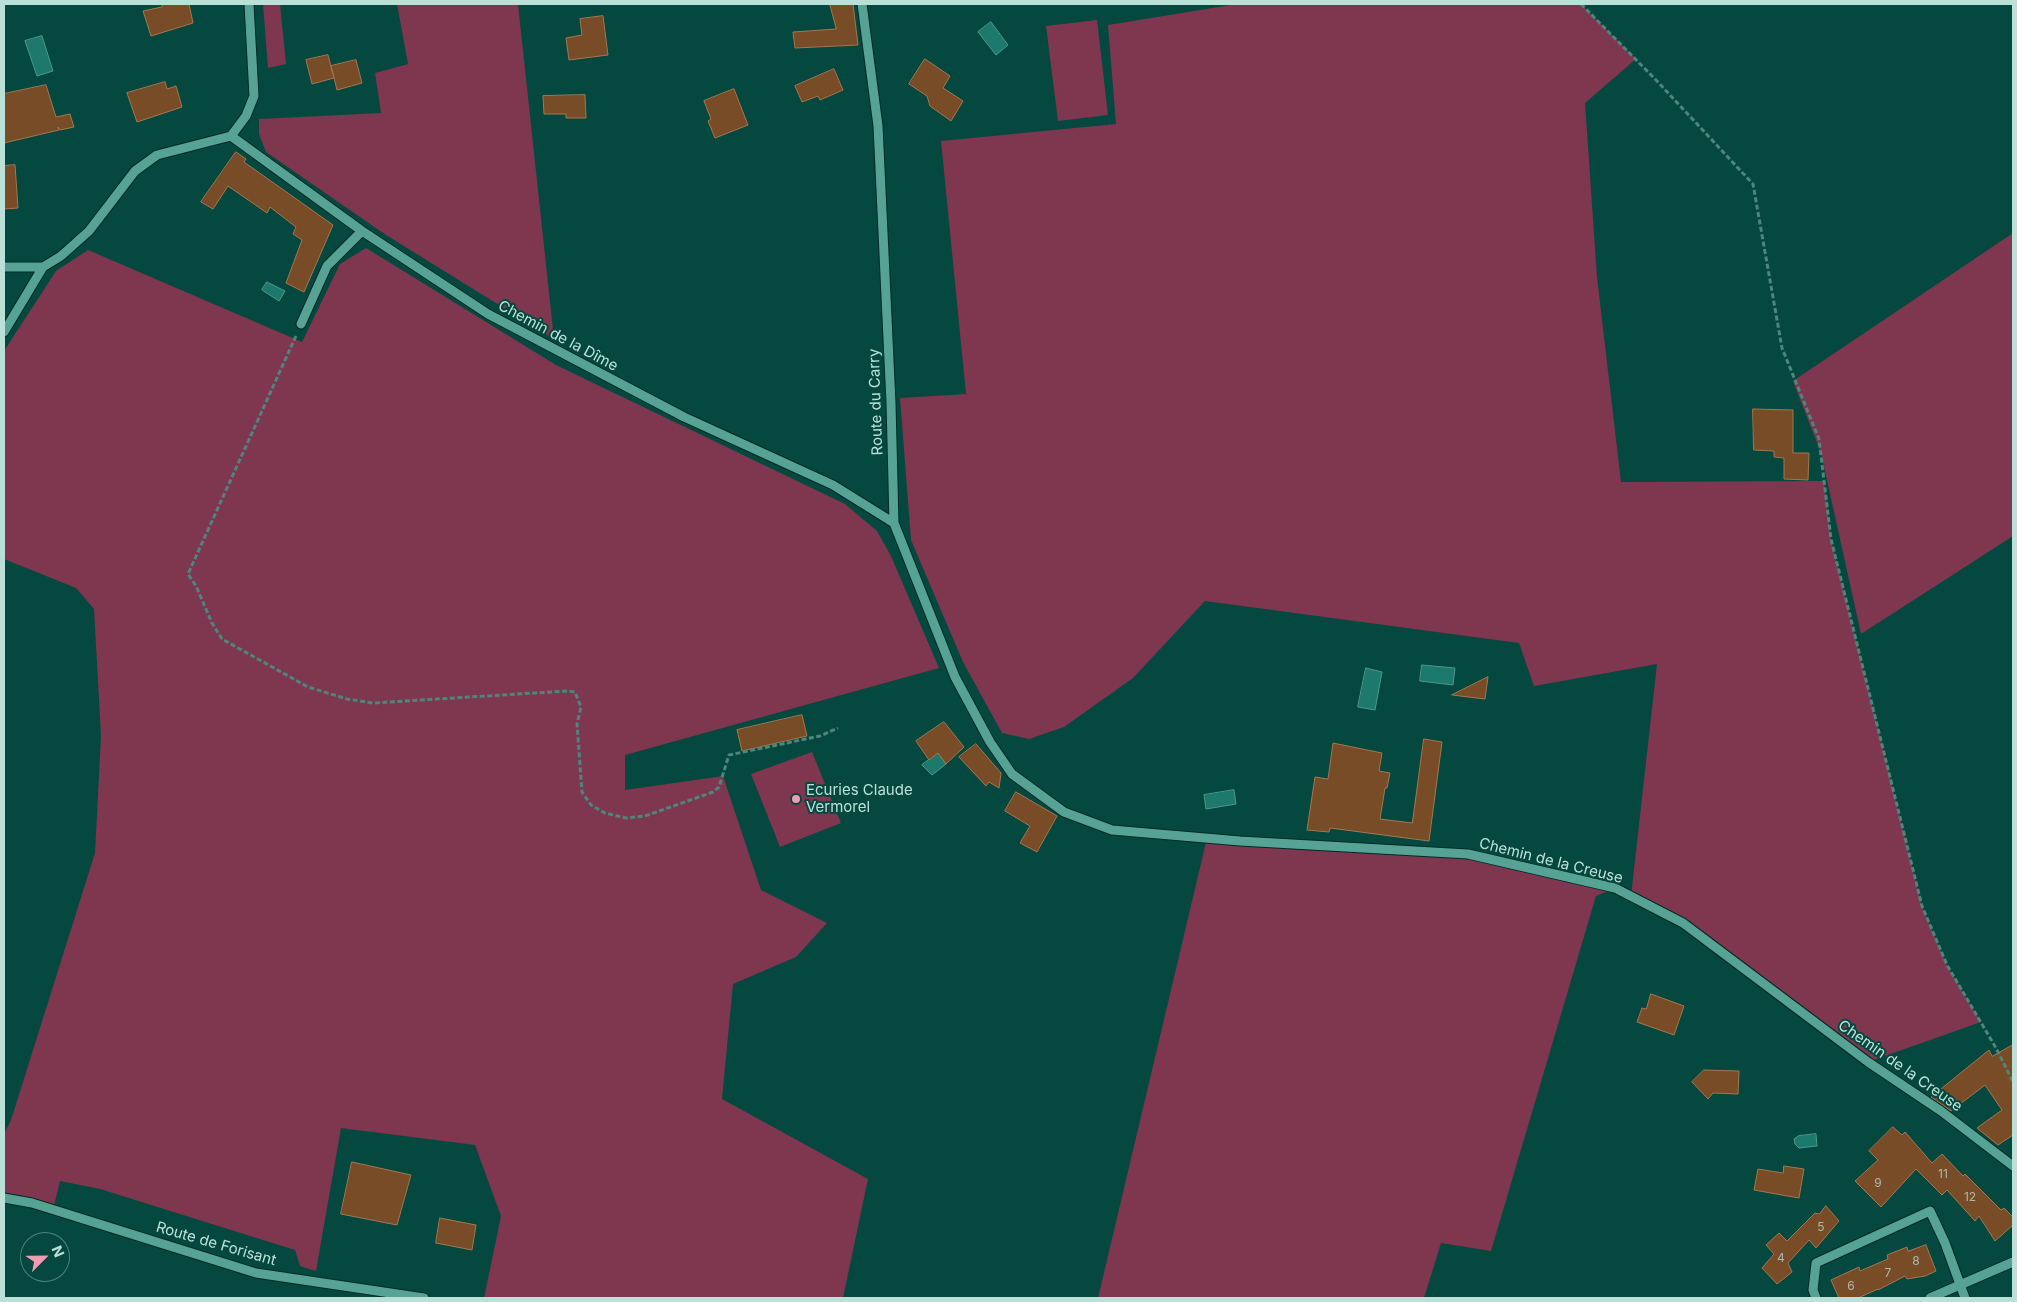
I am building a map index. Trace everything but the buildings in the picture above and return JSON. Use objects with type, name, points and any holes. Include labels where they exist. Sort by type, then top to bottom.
[{"type":"street","points":[[4,332],[43,267],[61,256],[89,231],[135,171],[157,155],[231,136],[246,116],[254,96],[249,4]]},
{"type":"street","name":"Route du Carry","points":[[862,4],[878,126],[891,403],[894,522],[955,677],[990,742],[1012,774]]},
{"type":"street","name":"Chemin de la Dîme","points":[[231,136],[362,230],[488,314],[684,417],[833,485],[894,522]]},
{"type":"street","points":[[301,324],[327,266],[362,230]]},
{"type":"street","points":[[4,267],[43,267]]},
{"type":"street","name":"Chemin de la Creuse","points":[[1012,774],[1064,812],[1112,830],[1240,841],[1468,854],[1615,888],[1683,923],[1868,1062],[1941,1111],[2013,1166]]},
{"type":"street","name":"Route de Forisant","points":[[4,1198],[32,1203],[256,1273],[424,1298]]},
{"type":"street","points":[[1816,1298],[1813,1290],[1816,1263],[1930,1211],[1962,1285],[1965,1298]]},
{"type":"street","points":[[1930,1298],[2013,1262]]},
{"type":"path","points":[[1581,4],[1656,80],[1753,184],[1782,348],[1820,439],[1831,539],[1922,906],[1947,965],[1996,1048],[2013,1082]]},
{"type":"path","points":[[301,324],[188,574],[196,586],[212,623],[222,639],[308,687],[347,699],[373,703],[567,690],[575,692],[581,707],[577,724],[582,792],[591,805],[605,813],[626,818],[645,816],[713,792],[719,787],[729,755],[820,736],[838,728]]},
{"type":"shaded area","points":[[263,4],[280,4],[286,64],[268,68]]},
{"type":"shaded area","points":[[397,4],[518,4],[554,339],[386,235],[266,152],[259,134],[259,119],[381,113],[375,73],[408,64]]},
{"type":"shaded area","points":[[1237,4],[1581,4],[1636,59],[1585,103],[1597,277],[1621,482],[1824,481],[1831,539],[1922,906],[1947,965],[1981,1022],[1868,1062],[1683,923],[1631,896],[1657,664],[1534,686],[1519,643],[1205,601],[1133,678],[1064,727],[1029,739],[1002,733],[963,662],[911,540],[900,398],[966,394],[941,141],[1116,124],[1108,25]]},
{"type":"shaded area","points":[[1097,20],[1108,115],[1058,121],[1046,26]]},
{"type":"shaded area","points":[[991,22],[1008,45],[996,55],[978,32]]},
{"type":"shaded area","points":[[42,36],[53,71],[37,76],[25,41]]},
{"type":"shaded area","points":[[2013,233],[2013,536],[1861,634],[1821,453],[1793,381]]},
{"type":"shaded area","points":[[366,248],[556,365],[845,504],[877,531],[891,556],[939,668],[625,755],[625,790],[723,776],[761,890],[827,923],[796,957],[733,984],[722,1099],[868,1179],[843,1298],[484,1298],[501,1216],[475,1145],[341,1128],[316,1271],[300,1266],[295,1250],[100,1189],[60,1181],[53,1210],[4,1198],[4,1134],[11,1120],[95,853],[101,736],[94,609],[76,588],[4,559],[4,351],[56,271],[88,250],[302,342],[340,264]]},
{"type":"shaded area","points":[[267,282],[285,291],[279,301],[262,290]]},
{"type":"shaded area","points":[[1422,665],[1455,668],[1453,685],[1420,681]]},
{"type":"shaded area","points":[[1366,668],[1382,672],[1375,710],[1358,707]]},
{"type":"shaded area","name":"Ecuries Claude Vermorel","points":[[812,752],[841,823],[780,847],[751,774]]},
{"type":"shaded area","points":[[938,753],[946,764],[932,775],[922,765]]},
{"type":"shaded area","points":[[1234,790],[1236,804],[1206,809],[1204,795]]},
{"type":"shaded area","points":[[1207,838],[1468,854],[1615,888],[1596,896],[1491,1251],[1441,1243],[1424,1298],[1098,1298]]},
{"type":"shaded area","points":[[1816,1134],[1817,1146],[1799,1148],[1795,1144],[1794,1139],[1798,1136]]},
{"type":"place","name":"Ecuries Claude Vermorel","points":[[796,799]]}]
